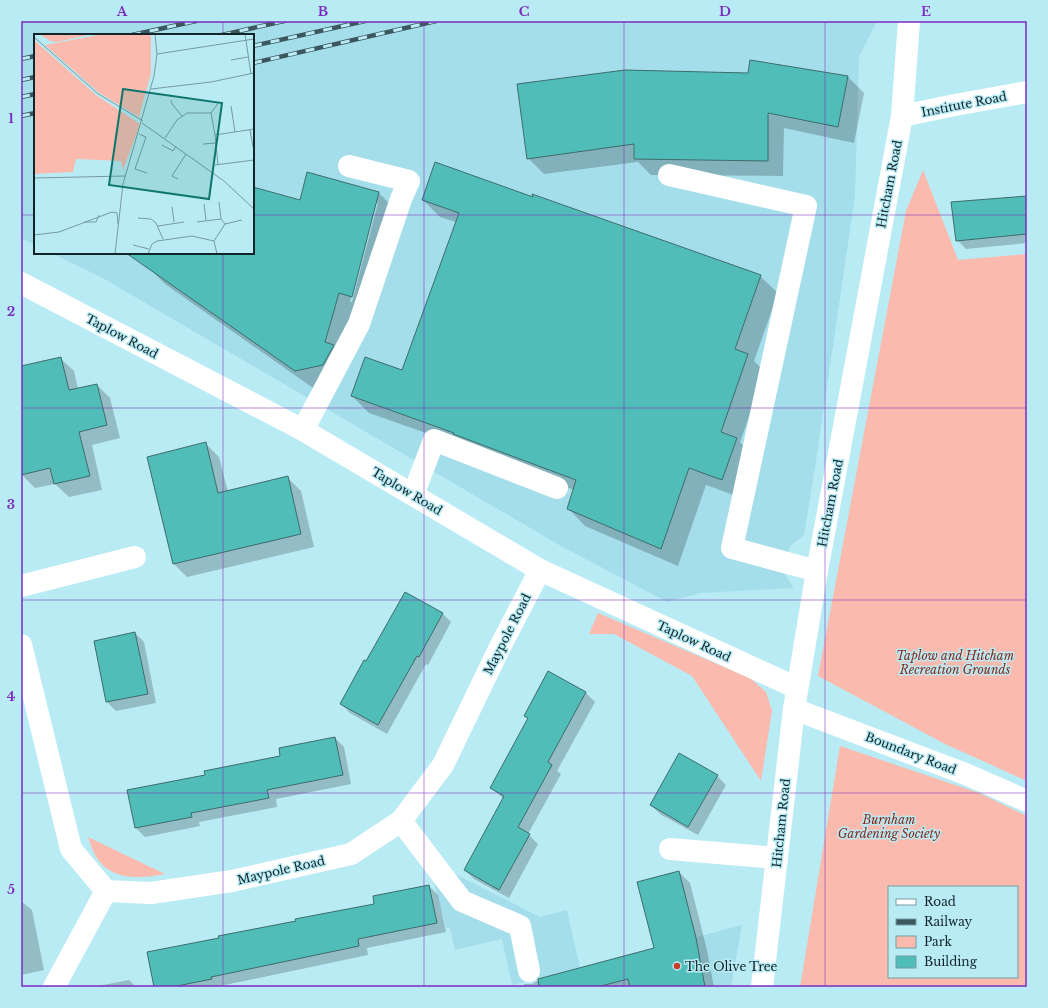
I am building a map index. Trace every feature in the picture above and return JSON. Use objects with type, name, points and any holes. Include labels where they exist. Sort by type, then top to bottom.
[{"type":"street","name":"Hitcham Road","points":[[762,987],[796,699],[817,571],[902,116],[909,21]]},
{"type":"street","name":"Institute Road","points":[[902,116],[1027,92]]},
{"type":"street","points":[[303,430],[359,324],[401,199],[409,181],[349,166]]},
{"type":"street","points":[[669,176],[806,206],[732,548],[817,571]]},
{"type":"street","name":"Taplow Road","points":[[21,283],[303,430],[540,570],[796,699]]},
{"type":"street","points":[[413,495],[434,440],[557,488]]},
{"type":"street","points":[[21,586],[136,557]]},
{"type":"street","name":"Maypole Road","points":[[106,891],[152,893],[232,881],[351,854],[401,821],[443,765],[499,649],[540,570]]},
{"type":"street","points":[[21,645],[25,674],[71,849],[106,891],[54,987]]},
{"type":"street","name":"Boundary Road","points":[[796,699],[1027,801]]},
{"type":"street","points":[[401,821],[462,901],[520,926],[530,971]]},
{"type":"street","points":[[670,849],[777,858]]},
{"type":"shaded area","points":[[21,21],[877,21],[859,57],[855,196],[804,535],[790,546],[784,573],[794,588],[701,593],[667,602],[561,546],[101,277],[53,254],[254,254],[254,34],[34,34],[34,244],[21,238]]},
{"type":"shaded area","points":[[453,873],[540,917],[567,910],[580,968],[742,925],[731,987],[579,987],[574,970],[512,985],[502,939],[455,950],[450,928],[446,928],[432,875]]},
{"type":"green space","name":"Taplow and Hitcham Recreation Grounds","points":[[923,170],[958,260],[1027,254],[1027,781],[945,744],[818,676],[906,211]]},
{"type":"green space","points":[[598,613],[750,678],[766,692],[772,711],[761,781],[692,676],[614,634],[589,634]]},
{"type":"green space","name":"Burnham Gardening Society","points":[[840,746],[979,793],[1027,816],[1027,987],[800,987]]},
{"type":"green space","points":[[88,837],[165,874],[135,877],[117,874],[109,870],[101,863],[95,855]]},
{"type":"building","points":[[750,60],[848,76],[838,127],[768,113],[768,161],[634,159],[634,144],[527,159],[517,84],[625,70],[748,73]]},
{"type":"building","points":[[435,162],[533,197],[532,194],[761,275],[735,349],[748,354],[721,432],[737,438],[722,480],[689,468],[661,549],[567,509],[576,480],[453,434],[454,433],[351,396],[365,357],[402,370],[459,213],[422,200]]},
{"type":"building","points":[[307,172],[379,192],[352,297],[339,293],[325,342],[334,345],[323,365],[295,371],[127,254],[254,254],[254,187],[300,200]]},
{"type":"building","points":[[1027,196],[1027,234],[956,241],[951,202]]},
{"type":"building","points":[[61,357],[69,390],[97,384],[107,425],[79,432],[90,476],[54,484],[50,468],[21,475],[21,366]]},
{"type":"building","points":[[206,442],[218,493],[288,476],[301,534],[173,564],[147,457]]},
{"type":"building","points":[[405,592],[443,613],[419,657],[417,656],[378,725],[340,704],[364,660],[366,661]]},
{"type":"building","points":[[135,632],[148,694],[106,702],[94,641]]},
{"type":"building","points":[[548,671],[586,692],[548,762],[552,765],[518,827],[530,834],[499,890],[464,870],[504,796],[490,788],[528,718],[524,716]]},
{"type":"building","points":[[335,737],[343,775],[267,790],[269,798],[191,813],[192,817],[135,828],[127,790],[205,775],[204,771],[280,756],[279,748]]},
{"type":"building","points":[[679,753],[718,775],[688,827],[650,805]]},
{"type":"building","points":[[679,871],[696,938],[705,987],[630,987],[628,979],[597,987],[539,987],[538,979],[654,948],[637,882]]},
{"type":"building","points":[[429,885],[437,923],[358,939],[359,946],[211,977],[212,979],[172,987],[154,987],[147,952],[219,938],[218,936],[296,921],[295,919],[374,904],[373,896]]},
{"type":"railway","points":[[137,34],[196,21]]},
{"type":"railway","points":[[226,34],[284,21]]},
{"type":"railway","points":[[254,46],[365,21]]},
{"type":"railway","points":[[254,63],[436,21]]},
{"type":"railway","points":[[21,59],[34,56]]},
{"type":"railway","points":[[21,80],[34,77]]},
{"type":"railway","points":[[21,97],[34,94]]},
{"type":"railway","points":[[21,116],[34,113]]},
{"type":"place","name":"The Olive Tree","points":[[677,966]]}]
